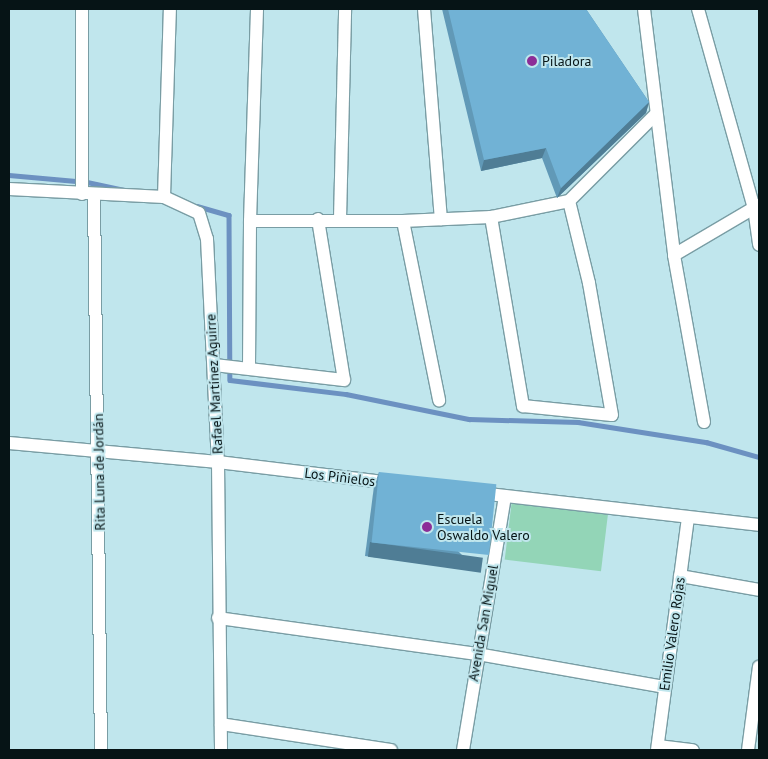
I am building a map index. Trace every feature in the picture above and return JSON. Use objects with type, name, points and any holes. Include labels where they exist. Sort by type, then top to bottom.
[{"type":"street","name":"Rita Luna de Jordán","points":[[82,9],[99,451],[101,750]]},
{"type":"street","points":[[164,197],[170,9]]},
{"type":"street","points":[[249,367],[250,221],[257,9]]},
{"type":"street","points":[[340,219],[345,9]]},
{"type":"street","points":[[424,9],[441,219]]},
{"type":"street","points":[[698,9],[756,207],[759,246]]},
{"type":"street","points":[[647,10],[655,115],[674,256],[704,422]]},
{"type":"street","points":[[250,221],[340,219],[404,222],[491,217],[569,201],[655,115]]},
{"type":"street","name":"Rafael Martínez Aguirre","points":[[9,189],[164,197],[199,213],[207,239],[214,364],[218,462],[218,618],[221,750]]},
{"type":"street","points":[[491,217],[524,406],[612,415],[589,283],[569,201]]},
{"type":"street","points":[[674,256],[756,207]]},
{"type":"street","points":[[214,364],[344,380],[318,220]]},
{"type":"street","points":[[404,222],[439,400]]},
{"type":"street","name":"Los Piñielos","points":[[9,443],[218,462],[406,485]]},
{"type":"street","points":[[466,492],[688,519],[759,525]]},
{"type":"street","name":"Avenida San Miguel","points":[[464,750],[477,654],[505,496]]},
{"type":"street","name":"Emilio Valero Rojas","points":[[657,748],[688,519]]},
{"type":"street","points":[[680,576],[759,590]]},
{"type":"street","points":[[218,618],[477,654],[665,687]]},
{"type":"street","points":[[748,750],[759,667]]},
{"type":"street","points":[[221,724],[391,750]]},
{"type":"street","points":[[657,748],[693,750]]},
{"type":"green space","points":[[512,500],[608,512],[601,571],[505,560]]},
{"type":"building","name":"Piladora","points":[[448,9],[586,9],[649,102],[561,188],[546,148],[484,160]]},
{"type":"building","name":"Escuela Oswaldo Valero","points":[[379,472],[496,484],[489,555],[372,543]]},
{"type":"waterway","points":[[9,175],[87,182],[126,190]]},
{"type":"waterway","points":[[197,206],[229,215],[230,380],[346,394],[469,419],[578,422],[706,442],[759,457]]},
{"type":"place","name":"Piladora","points":[[532,61]]},
{"type":"place","name":"Escuela Oswaldo Valero","points":[[427,527]]}]
